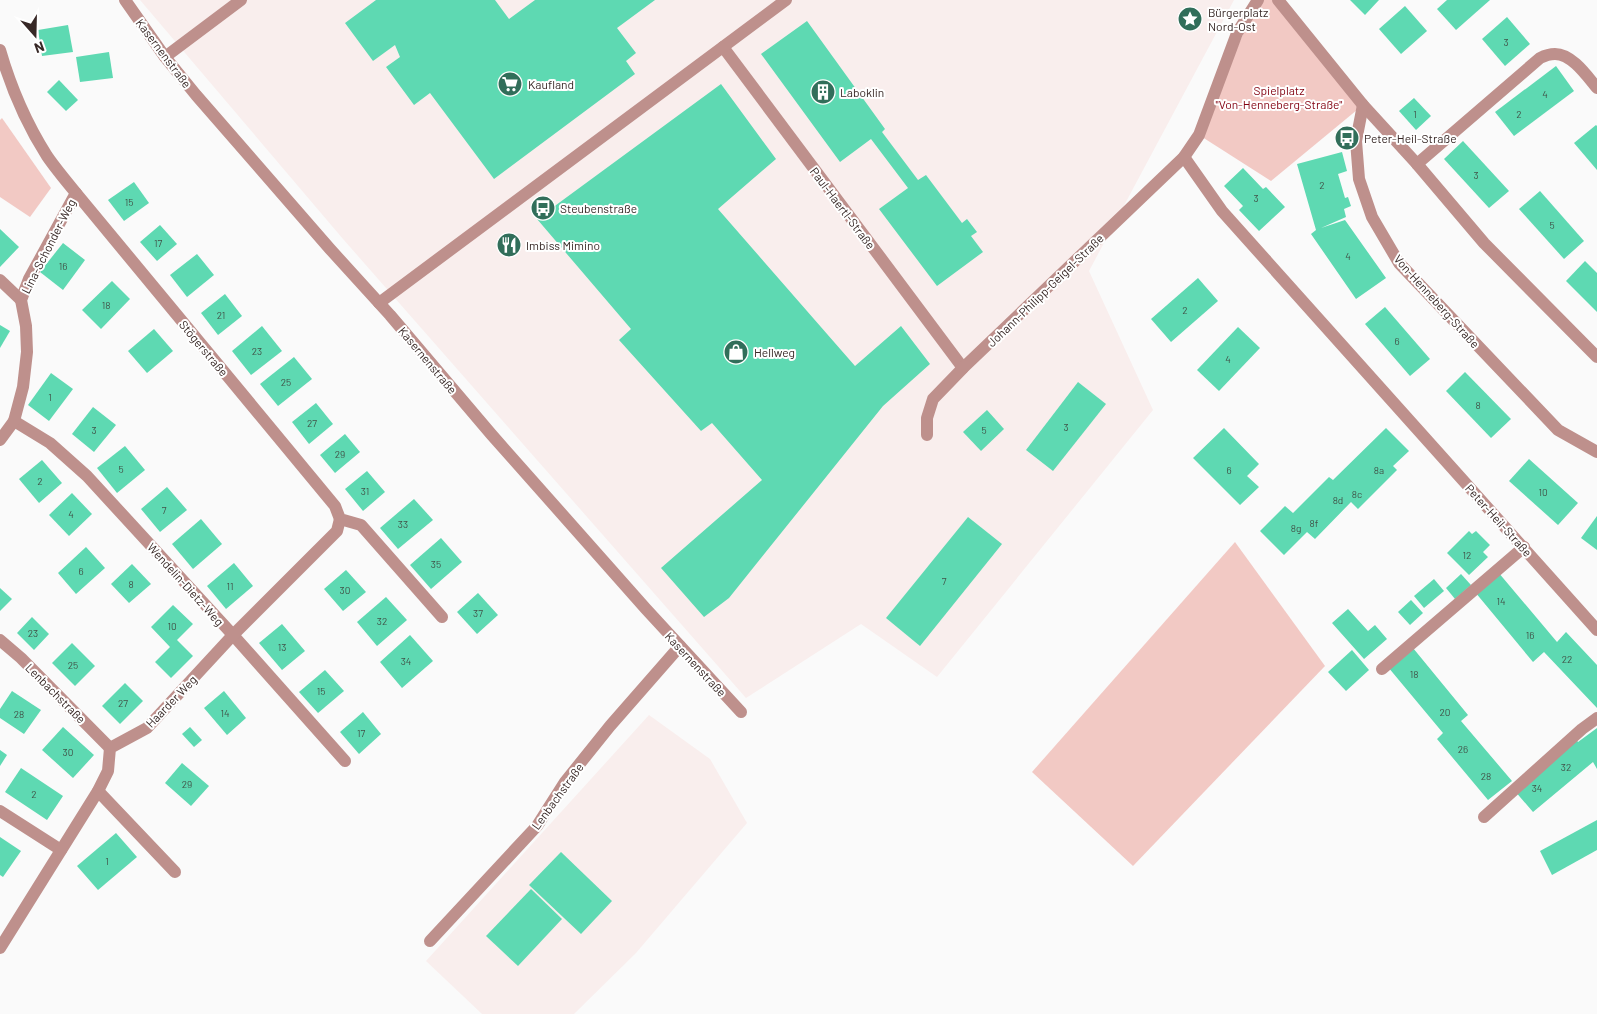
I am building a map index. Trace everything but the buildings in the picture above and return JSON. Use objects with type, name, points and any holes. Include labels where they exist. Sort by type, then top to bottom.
[{"type":"street","name":"Kasernenstraße","points":[[125,0],[165,57],[196,95],[330,250],[379,303],[491,434],[741,712]]},
{"type":"street","points":[[165,57],[241,0]]},
{"type":"street","points":[[379,303],[786,0]]},
{"type":"street","points":[[1184,156],[1199,134],[1237,33],[1258,0]]},
{"type":"street","points":[[1278,0],[1363,105],[1417,164],[1484,243],[1597,357]]},
{"type":"street","name":"Paul-Haertl-Straße","points":[[723,47],[963,368]]},
{"type":"street","name":"Stögerstraße","points":[[0,50],[7,74],[23,114],[48,157],[335,506],[340,520]]},
{"type":"street","points":[[1417,164],[1540,58],[1554,54],[1562,55],[1573,62],[1597,88]]},
{"type":"street","name":"Von-Henneberg-Straße","points":[[1363,105],[1356,141],[1359,179],[1372,217],[1399,263],[1558,430],[1597,452]]},
{"type":"street","name":"Johann-Philipp-Geigel-Straße","points":[[927,435],[927,418],[933,399],[1184,156]]},
{"type":"street","name":"Peter-Heil-Straße","points":[[1184,156],[1222,211],[1597,630]]},
{"type":"street","name":"Lina-Schonder-Weg","points":[[0,440],[14,422],[23,387],[26,326],[21,300],[29,280],[76,193]]},
{"type":"street","name":"Lina-Schonder-Weg","points":[[0,280],[21,300]]},
{"type":"street","name":"Wendelin-Dietz-Weg","points":[[14,422],[50,443],[87,476],[233,635],[345,761]]},
{"type":"street","points":[[340,520],[361,524],[442,617]]},
{"type":"street","name":"Haarder Weg","points":[[110,748],[147,728],[233,635],[337,531],[340,520]]},
{"type":"street","points":[[1382,669],[1524,547]]},
{"type":"street","name":"Lenbachstraße","points":[[0,640],[21,658],[110,748]]},
{"type":"street","name":"Lenbachstraße","points":[[430,941],[537,826],[565,782],[610,726],[680,646]]},
{"type":"street","points":[[1484,816],[1582,729],[1597,718]]},
{"type":"street","points":[[0,948],[98,791],[108,771],[110,748]]},
{"type":"street","points":[[98,791],[175,872]]},
{"type":"street","points":[[0,811],[61,850]]},
{"type":"shaded area","points":[[140,0],[1234,0],[1089,271],[1153,410],[937,677],[861,624],[746,698],[343,239]]},
{"type":"shaded area","points":[[649,715],[710,759],[747,823],[636,953],[574,1014],[482,1014],[426,961]]},
{"type":"green space","name":"Spielplatz \"Von-Henneberg-Straße\"","points":[[1258,0],[1278,0],[1363,105],[1271,181],[1199,135]]},
{"type":"green space","points":[[2,118],[51,188],[30,217],[0,197],[0,120]]},
{"type":"green space","points":[[1235,542],[1325,666],[1133,866],[1032,772]]},
{"type":"place","name":"Bürgerplatz Nord-Ost","points":[[1190,19]]},
{"type":"place","name":"Kaufland","points":[[510,84]]},
{"type":"place","name":"Laboklin","points":[[823,92]]},
{"type":"place","name":"Peter-Heil-Straße","points":[[1347,138]]},
{"type":"place","name":"Steubenstraße","points":[[543,208]]},
{"type":"place","name":"Imbiss Mimino","points":[[509,245]]},
{"type":"place","name":"Hellweg","points":[[736,352]]}]
